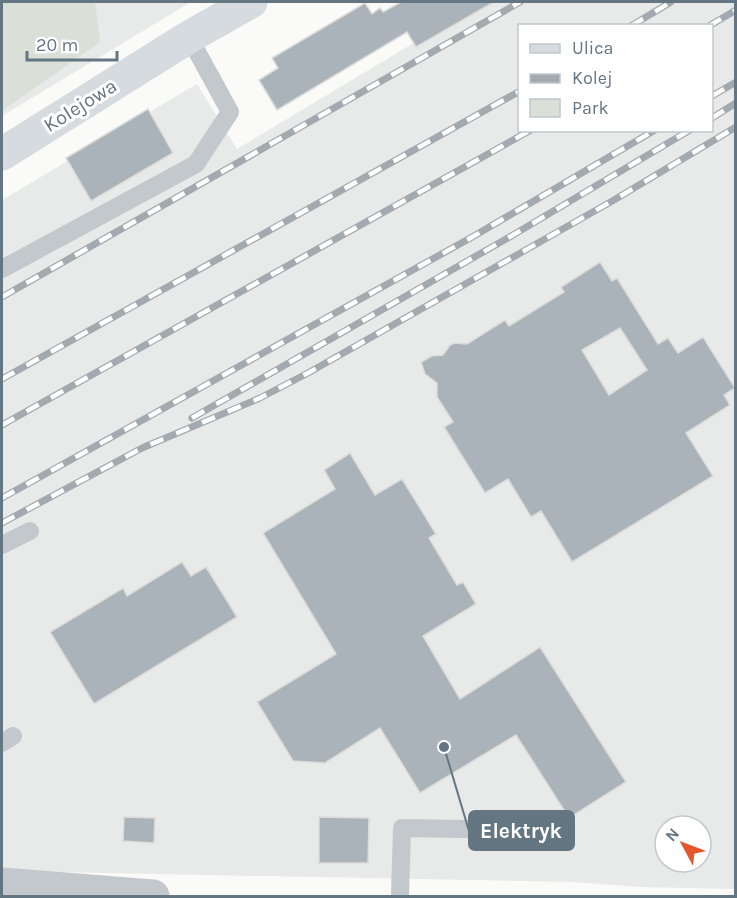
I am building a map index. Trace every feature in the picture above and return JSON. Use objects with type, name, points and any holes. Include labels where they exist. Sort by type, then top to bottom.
[{"type":"street","name":"Kolejowa","points":[[2,154],[189,37],[251,2]]},
{"type":"street","points":[[2,884],[153,897]]},
{"type":"lane","points":[[2,269],[196,164],[230,112],[189,37]]},
{"type":"lane","points":[[2,545],[30,531]]},
{"type":"lane","points":[[400,897],[402,828],[520,830]]},
{"type":"shaded area","points":[[2,2],[191,2],[2,116]]},
{"type":"shaded area","points":[[482,2],[735,2],[735,889],[641,887],[573,882],[2,871],[2,200],[197,84],[237,149]]},
{"type":"green space","points":[[2,2],[95,2],[100,42],[2,111]]},
{"type":"building","points":[[401,2],[494,2],[416,47],[407,32],[277,110],[259,80],[278,68],[272,58],[365,3],[372,14],[380,8],[383,12]]},
{"type":"building","points":[[148,109],[173,153],[91,201],[66,158]]},
{"type":"building","points":[[600,262],[612,281],[617,278],[658,344],[668,338],[678,353],[703,337],[735,388],[724,395],[730,405],[686,433],[713,476],[572,562],[541,511],[531,517],[508,479],[485,493],[444,427],[453,422],[437,397],[437,383],[425,374],[421,362],[432,356],[443,355],[450,345],[455,343],[467,344],[505,320],[509,326],[564,292],[561,287]],"holes":[[[620,328],[647,370],[609,395],[582,350]]]},
{"type":"building","points":[[350,453],[375,495],[402,479],[436,534],[429,538],[457,585],[463,582],[476,604],[423,636],[460,699],[540,647],[626,782],[569,818],[516,735],[420,793],[380,728],[325,763],[293,761],[257,702],[336,654],[263,533],[335,489],[324,470]]},
{"type":"building","points":[[182,562],[191,576],[206,567],[237,617],[94,704],[50,632],[123,588],[127,596]]},
{"type":"building","points":[[124,817],[155,818],[154,843],[123,841]]},
{"type":"building","points":[[319,817],[369,818],[368,863],[319,863]]},
{"type":"railway","points":[[2,297],[520,2]]},
{"type":"railway","points":[[634,24],[671,2]]},
{"type":"railway","points":[[712,24],[736,10]]},
{"type":"railway","points":[[713,95],[736,82]]},
{"type":"railway","points":[[2,379],[518,92]]},
{"type":"railway","points":[[713,117],[736,103]]},
{"type":"railway","points":[[2,523],[142,448],[260,398],[308,373],[614,200],[736,127]]},
{"type":"railway","points":[[2,425],[527,132]]},
{"type":"railway","points":[[2,498],[474,236],[652,132]]},
{"type":"railway","points":[[192,418],[513,235],[687,132]]},
{"type":"place","name":"Elektryk","points":[[444,747]]}]
